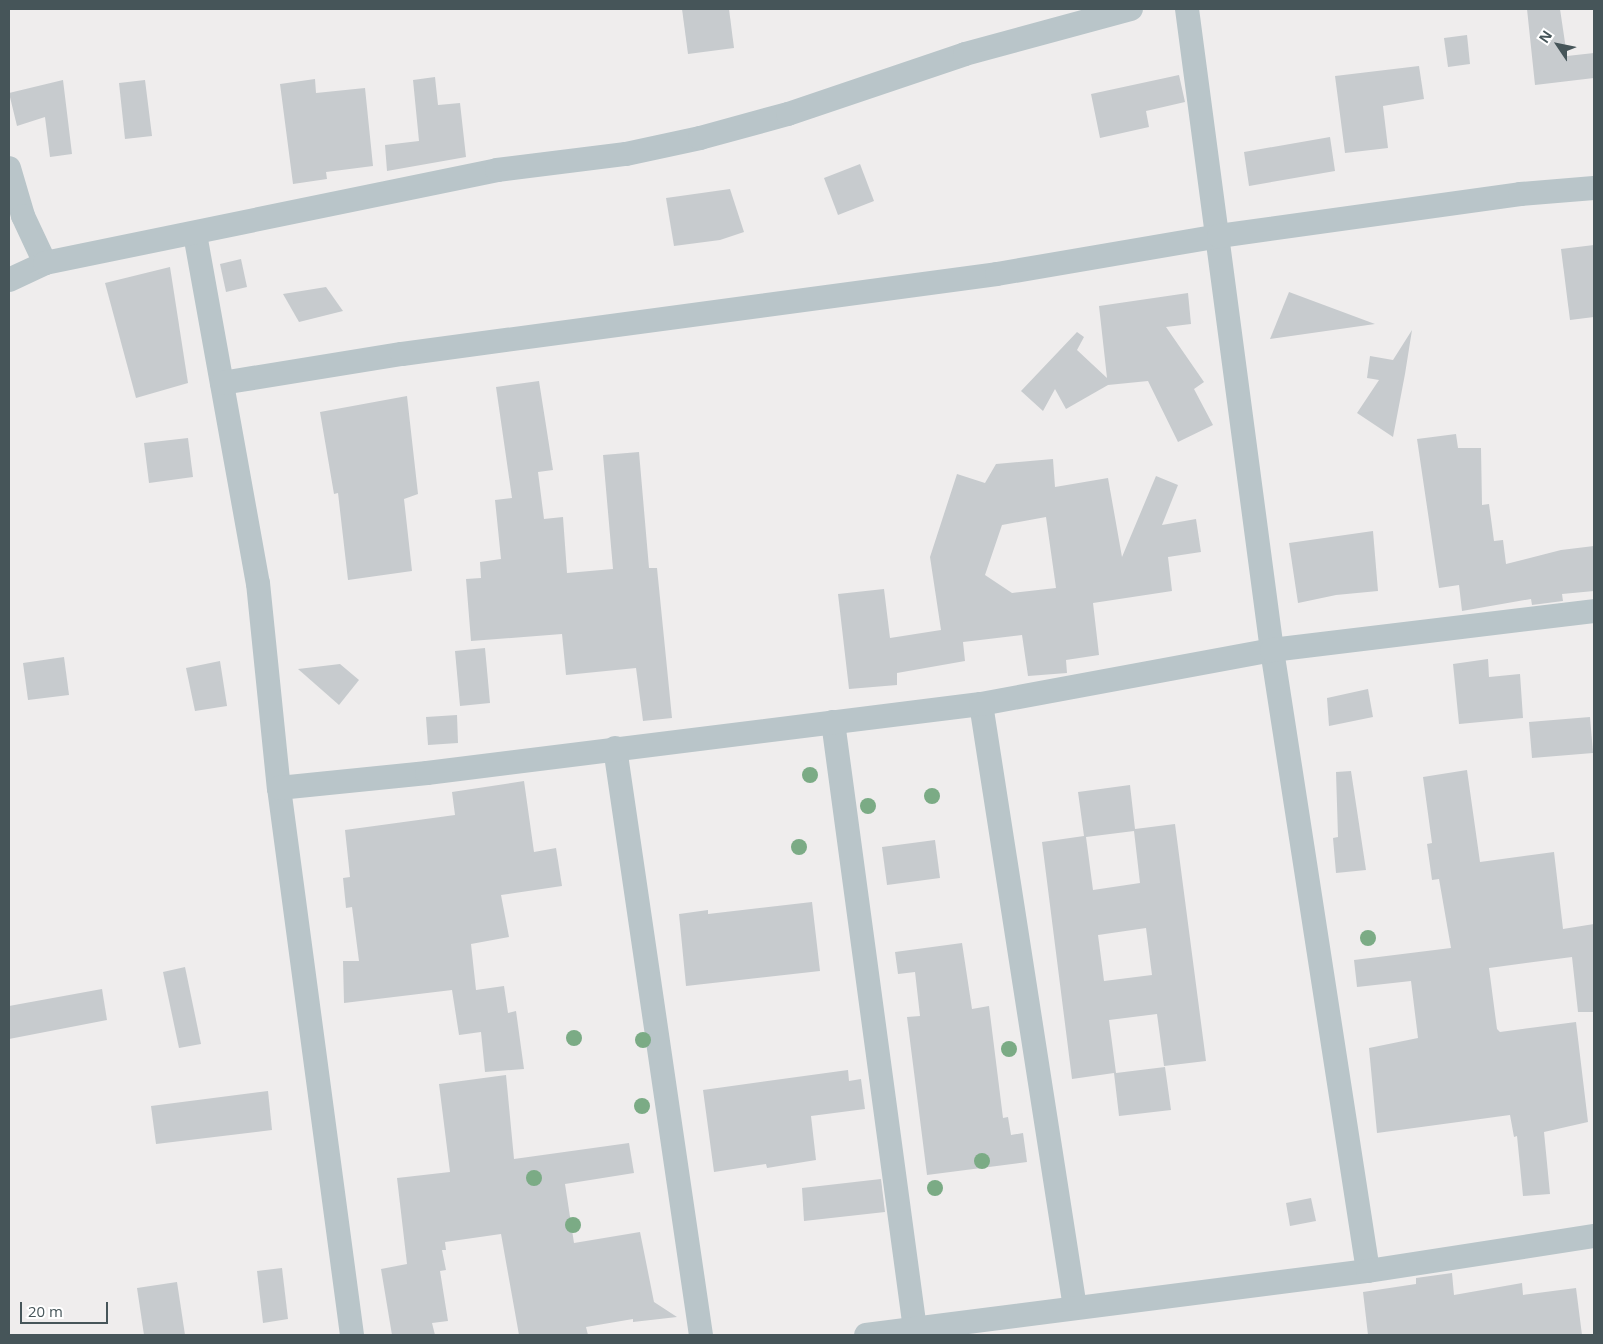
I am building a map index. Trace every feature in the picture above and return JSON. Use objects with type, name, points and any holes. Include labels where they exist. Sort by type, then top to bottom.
[{"type":"street","points":[[9,280],[20,272],[45,263],[195,234],[498,170],[626,154],[700,138],[788,114],[965,54],[1131,9]]},
{"type":"street","points":[[1187,9],[1219,236],[1272,650],[1368,1270]]},
{"type":"street","points":[[9,168],[24,216],[45,263]]},
{"type":"street","points":[[222,383],[598,326],[997,274],[1219,236],[1520,194],[1594,188]]},
{"type":"street","points":[[195,234],[258,582],[279,788],[352,1335]]},
{"type":"street","points":[[279,788],[427,773],[981,704],[1272,650],[1594,611]]},
{"type":"street","points":[[981,704],[1075,1308]]},
{"type":"street","points":[[833,722],[915,1329]]},
{"type":"street","points":[[616,748],[701,1335]]},
{"type":"street","points":[[866,1335],[915,1329],[1001,1327],[1075,1308],[1368,1270],[1594,1236]]},
{"type":"building","points":[[682,9],[729,9],[734,48],[688,54]]},
{"type":"building","points":[[1527,9],[1560,9],[1567,56],[1594,53],[1594,78],[1535,85]]},
{"type":"building","points":[[1467,35],[1470,64],[1448,67],[1444,38]]},
{"type":"building","points":[[1419,66],[1424,99],[1383,106],[1388,148],[1345,153],[1335,76]]},
{"type":"building","points":[[1179,75],[1185,102],[1146,111],[1149,127],[1100,138],[1091,94]]},
{"type":"building","points":[[435,77],[438,105],[460,103],[466,157],[387,171],[385,145],[419,141],[413,80]]},
{"type":"building","points":[[315,79],[316,93],[365,88],[373,166],[326,172],[327,179],[293,184],[280,84]]},
{"type":"building","points":[[63,80],[72,154],[50,157],[45,117],[17,126],[9,93]]},
{"type":"building","points":[[145,80],[152,136],[125,139],[119,83]]},
{"type":"building","points":[[1330,137],[1335,171],[1249,186],[1244,152]]},
{"type":"building","points":[[860,164],[874,201],[838,215],[824,178]]},
{"type":"building","points":[[730,189],[744,232],[720,240],[674,246],[666,198]]},
{"type":"building","points":[[1594,245],[1594,317],[1570,320],[1561,249]]},
{"type":"building","points":[[241,259],[247,287],[226,292],[220,264]]},
{"type":"building","points":[[170,267],[188,383],[136,398],[105,283]]},
{"type":"building","points":[[326,287],[343,311],[299,322],[283,294]]},
{"type":"building","points":[[1289,292],[1375,324],[1270,339]]},
{"type":"building","points":[[1188,293],[1191,324],[1166,327],[1204,382],[1194,389],[1213,425],[1178,442],[1148,381],[1108,385],[1066,409],[1055,389],[1043,411],[1021,391],[1077,332],[1084,337],[1077,350],[1107,378],[1099,306]]},
{"type":"building","points":[[1412,330],[1393,437],[1357,413],[1379,380],[1367,378],[1370,356],[1393,360]]},
{"type":"building","points":[[539,381],[553,470],[538,472],[544,519],[563,517],[567,573],[613,569],[603,455],[639,452],[649,568],[657,568],[672,718],[643,721],[636,668],[566,675],[562,634],[471,641],[466,579],[481,578],[480,562],[501,559],[495,500],[512,498],[496,387]]},
{"type":"building","points":[[407,396],[418,494],[404,499],[412,571],[348,580],[338,493],[334,494],[320,412]]},
{"type":"building","points":[[1456,434],[1458,448],[1481,448],[1482,505],[1489,504],[1494,541],[1503,540],[1506,564],[1561,550],[1594,546],[1594,591],[1562,594],[1563,601],[1532,605],[1531,599],[1462,611],[1459,585],[1439,588],[1417,439]]},
{"type":"building","points":[[188,438],[193,477],[149,483],[144,443]]},
{"type":"building","points":[[1053,459],[1055,487],[1108,478],[1122,557],[1156,476],[1178,485],[1162,525],[1196,519],[1201,552],[1168,557],[1172,591],[1093,603],[1099,655],[1066,660],[1067,673],[1028,676],[1022,635],[963,642],[965,661],[897,673],[897,685],[849,689],[838,594],[884,589],[890,638],[941,630],[930,557],[957,474],[985,483],[996,464]],"holes":[[[1046,517],[1056,588],[1012,593],[985,575],[1002,525]]]},
{"type":"building","points":[[1373,531],[1378,591],[1336,595],[1298,603],[1289,543]]},
{"type":"building","points":[[485,648],[490,703],[460,706],[455,651]]},
{"type":"building","points":[[64,657],[69,695],[28,700],[23,663]]},
{"type":"building","points":[[1488,659],[1489,677],[1520,674],[1523,718],[1459,724],[1453,664]]},
{"type":"building","points":[[220,661],[227,706],[195,711],[186,668]]},
{"type":"building","points":[[340,664],[359,680],[339,705],[298,669]]},
{"type":"building","points":[[1368,689],[1373,717],[1329,726],[1327,698]]},
{"type":"building","points":[[457,715],[458,743],[428,745],[426,717]]},
{"type":"building","points":[[1590,717],[1593,753],[1532,758],[1529,722]]},
{"type":"building","points":[[1467,770],[1480,862],[1554,852],[1563,929],[1594,924],[1594,1012],[1578,1012],[1572,957],[1489,968],[1497,1029],[1500,1032],[1576,1022],[1588,1122],[1544,1132],[1550,1194],[1523,1196],[1517,1136],[1514,1137],[1510,1115],[1377,1133],[1369,1048],[1418,1038],[1411,981],[1357,987],[1354,960],[1451,948],[1439,879],[1432,880],[1427,844],[1432,843],[1423,777]]},
{"type":"building","points":[[1351,771],[1366,870],[1336,873],[1333,838],[1338,837],[1336,772]]},
{"type":"building","points":[[524,781],[534,852],[556,848],[562,886],[501,895],[509,937],[471,944],[476,990],[504,986],[508,1013],[516,1011],[524,1069],[485,1072],[481,1032],[459,1035],[452,990],[344,1003],[343,961],[359,961],[352,907],[346,908],[343,878],[350,877],[345,830],[455,815],[452,792]]},
{"type":"building","points":[[1130,785],[1135,829],[1175,824],[1206,1061],[1164,1066],[1157,1014],[1109,1020],[1116,1073],[1165,1067],[1171,1110],[1119,1116],[1114,1073],[1072,1079],[1042,842],[1084,836],[1078,792]],"holes":[[[1134,831],[1140,883],[1093,890],[1086,837]],[[1146,928],[1152,975],[1104,981],[1098,935]]]},
{"type":"building","points":[[935,840],[940,878],[887,885],[882,847]]},
{"type":"building","points":[[812,902],[820,971],[686,986],[679,914],[708,910],[708,914]]},
{"type":"building","points":[[962,943],[972,1009],[989,1006],[1003,1118],[1008,1117],[1011,1135],[1023,1133],[1027,1162],[927,1175],[907,1017],[920,1016],[915,972],[898,974],[895,952]]},
{"type":"building","points":[[185,967],[201,1044],[179,1048],[163,972]]},
{"type":"building","points":[[102,989],[107,1020],[9,1039],[9,1006]]},
{"type":"building","points":[[848,1070],[849,1081],[861,1079],[865,1109],[811,1116],[816,1160],[767,1168],[766,1164],[714,1172],[703,1090]]},
{"type":"building","points":[[506,1075],[514,1159],[629,1143],[634,1173],[565,1184],[574,1243],[640,1232],[654,1302],[677,1317],[633,1322],[633,1319],[586,1327],[588,1335],[519,1335],[501,1234],[445,1242],[446,1250],[442,1250],[446,1270],[440,1271],[448,1321],[432,1323],[435,1335],[392,1335],[381,1269],[407,1264],[397,1178],[450,1172],[439,1084]]},
{"type":"building","points":[[268,1091],[272,1130],[156,1144],[151,1106]]},
{"type":"building","points":[[881,1179],[885,1212],[804,1221],[802,1188]]},
{"type":"building","points":[[1311,1198],[1316,1221],[1290,1226],[1286,1203]]},
{"type":"building","points":[[282,1268],[288,1319],[263,1323],[257,1271]]},
{"type":"building","points":[[1452,1273],[1454,1295],[1522,1283],[1523,1295],[1576,1288],[1582,1335],[1368,1335],[1363,1292],[1416,1284],[1416,1278]]},
{"type":"building","points":[[177,1282],[185,1335],[144,1335],[137,1288]]}]
